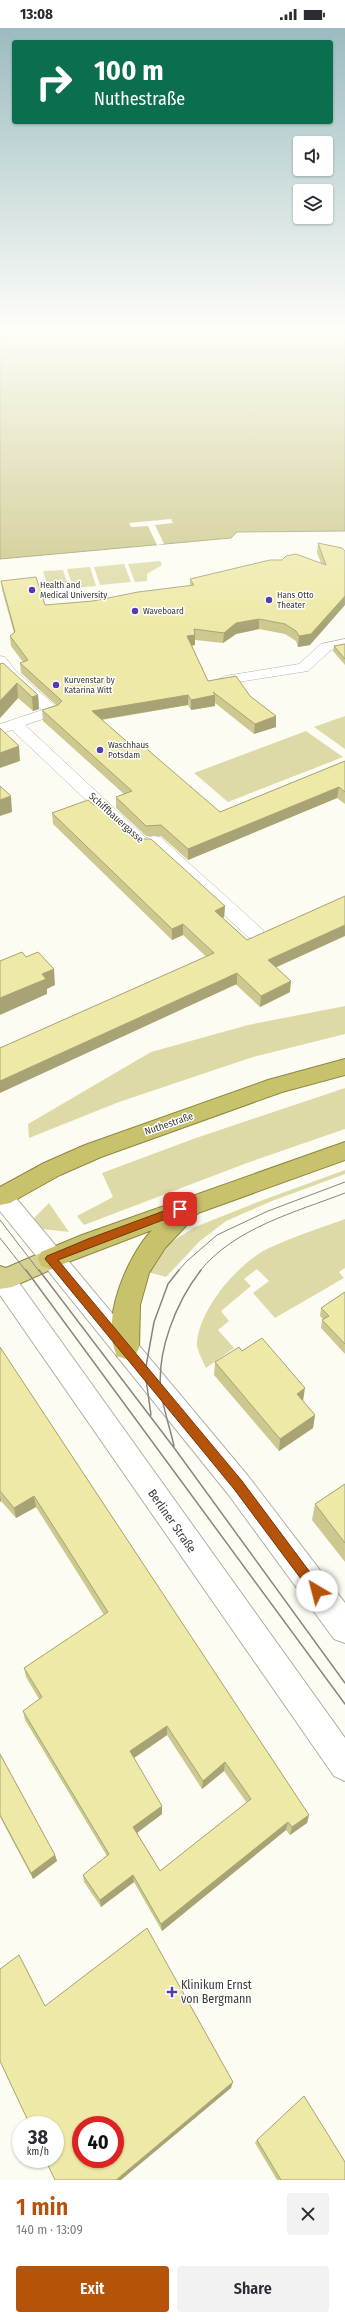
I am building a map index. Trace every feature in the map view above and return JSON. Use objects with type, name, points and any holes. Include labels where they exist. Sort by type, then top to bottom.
[{"type":"highway","name":"Nuthestraße","points":[[0,1197],[52,1169],[93,1151],[276,1086],[345,1067]]},
{"type":"highway","points":[[50,1259],[91,1242],[345,1151]]},
{"type":"highway","points":[[126,1348],[125,1317],[128,1295],[135,1276],[147,1253],[168,1227],[195,1204]]},
{"type":"main road","points":[[1,1279],[50,1259]]},
{"type":"street","points":[[225,680],[304,668],[326,647],[345,643]]},
{"type":"street","name":"Schiffbauergasse","points":[[0,660],[10,673],[53,711],[7,726]]},
{"type":"street","name":"Schiffbauergasse","points":[[7,726],[144,844],[154,840],[255,933]]},
{"type":"street","points":[[0,1197],[238,1485],[345,1628]]},
{"type":"street","name":"Berliner Straße","points":[[1,1279],[345,1765]]},
{"type":"shaded area","points":[[0,429],[345,429],[345,531],[237,532],[231,538],[0,559]]},
{"type":"shaded area","points":[[160,561],[162,565],[147,574],[147,581],[135,582],[128,564]]},
{"type":"shaded area","points":[[124,564],[131,582],[100,585],[94,567]]},
{"type":"shaded area","points":[[90,567],[96,586],[73,588],[67,569]]},
{"type":"shaded area","points":[[63,570],[69,588],[49,590],[43,571]]},
{"type":"shaded area","points":[[345,716],[345,749],[314,727]]},
{"type":"shaded area","points":[[306,731],[343,757],[228,802],[194,773]]},
{"type":"shaded area","points":[[345,1006],[345,1034],[253,1057],[119,1102],[29,1138],[28,1124],[151,1052],[248,1025]]},
{"type":"shaded area","points":[[345,1088],[345,1129],[247,1163],[84,1225],[77,1216],[113,1197],[102,1173],[193,1139]]},
{"type":"shaded area","points":[[345,1170],[345,1174],[272,1201],[226,1221],[200,1241],[166,1277],[148,1272],[170,1243],[195,1227]]},
{"type":"shaded area","points":[[49,1203],[69,1232],[42,1229],[34,1221],[35,1217]]},
{"type":"shaded area","points":[[345,1219],[345,1268],[339,1272],[344,1278],[275,1318],[253,1293],[269,1281],[257,1269],[244,1279],[251,1286],[221,1311],[229,1321],[218,1330],[234,1348],[206,1368],[197,1345],[200,1329],[205,1315],[213,1301],[233,1275],[257,1255],[269,1248],[297,1236]]},
{"type":"pier","points":[[171,519],[173,523],[155,525],[164,544],[157,545],[148,526],[131,527],[129,523]]},
{"type":"building","points":[[318,543],[342,548],[345,551],[345,596],[311,634],[299,636],[296,631],[285,624],[259,619],[236,623],[224,633],[194,629],[195,635],[187,636],[208,681],[236,676],[250,696],[276,716],[255,724],[213,692],[215,695],[191,700],[188,695],[92,711],[133,747],[141,744],[220,812],[345,761],[345,792],[339,787],[188,849],[161,825],[146,826],[116,797],[132,791],[42,710],[58,705],[62,701],[20,663],[28,660],[10,636],[15,632],[1,581],[36,577],[45,605],[93,601],[138,592],[194,585],[190,579],[270,560],[282,560],[286,556],[296,554],[326,565]]},
{"type":"building","points":[[345,644],[345,659],[334,646]]},
{"type":"building","points":[[3,663],[38,695],[32,697],[17,683],[0,701],[0,664]]},
{"type":"building","points":[[0,728],[19,746],[0,753]]},
{"type":"building","points":[[0,786],[11,796],[0,800]]},
{"type":"building","points":[[88,800],[94,805],[99,804],[137,839],[151,839],[225,906],[215,911],[247,940],[345,896],[345,925],[268,960],[291,981],[261,996],[237,973],[0,1081],[0,1048],[214,953],[183,924],[172,929],[52,813]]},
{"type":"building","points":[[22,952],[26,957],[38,952],[54,969],[42,974],[46,979],[0,998],[0,961]]},
{"type":"building","points":[[345,1292],[345,1344],[322,1320],[329,1316],[321,1308]]},
{"type":"building","points":[[262,1338],[305,1388],[297,1394],[315,1415],[280,1439],[215,1362],[239,1347],[242,1351]]},
{"type":"building","points":[[0,1347],[309,1815],[292,1827],[288,1822],[161,1924],[133,1875],[100,1900],[83,1875],[109,1854],[23,1711],[42,1697],[24,1668],[108,1612],[34,1496],[14,1508],[0,1491]],"holes":[[[167,1726],[203,1781],[225,1762],[251,1799],[160,1871],[133,1827],[162,1806],[130,1751]]]},
{"type":"building","points":[[345,1484],[345,1543],[315,1504]]},
{"type":"building","points":[[0,1754],[55,1855],[31,1873],[0,1815]]},
{"type":"building","points":[[147,1928],[233,2082],[116,2180],[55,2180],[49,2168],[64,2168],[64,2116],[26,2116],[0,2061],[0,1969],[19,1955],[45,2006]]},
{"type":"building","points":[[304,2096],[345,2162],[345,2180],[281,2180],[257,2140]]},
{"type":"tram line","points":[[178,1271],[187,1261],[217,1235],[268,1211],[345,1182]]},
{"type":"tram line","points":[[200,1271],[214,1256],[230,1243],[248,1232],[267,1223],[345,1193]]},
{"type":"tram line","points":[[0,1220],[39,1271]]},
{"type":"tram line","points":[[0,1238],[26,1271]]},
{"type":"tram line","points":[[26,1270],[345,1704]]},
{"type":"tram line","points":[[39,1270],[175,1449],[345,1683]]},
{"type":"tram line","points":[[151,1415],[145,1372],[154,1322],[168,1284],[179,1270]]},
{"type":"tram line","points":[[174,1446],[161,1393],[160,1377],[162,1361],[165,1345],[176,1312],[201,1270]]},
{"type":"place","name":"Health and Medical University","points":[[32,590]]},
{"type":"place","name":"Hans Otto Theater","points":[[269,600]]},
{"type":"place","name":"Waveboard","points":[[135,611]]},
{"type":"place","name":"Kurvenstar by Katarina Witt","points":[[56,685]]},
{"type":"place","name":"Waschhaus Potsdam","points":[[100,750]]},
{"type":"place","name":"Klinikum Ernst von Bergmann","points":[[172,1992]]},
{"type":"route","points":[[180,1209],[50,1259],[126,1348],[238,1485],[317,1591]]}]
